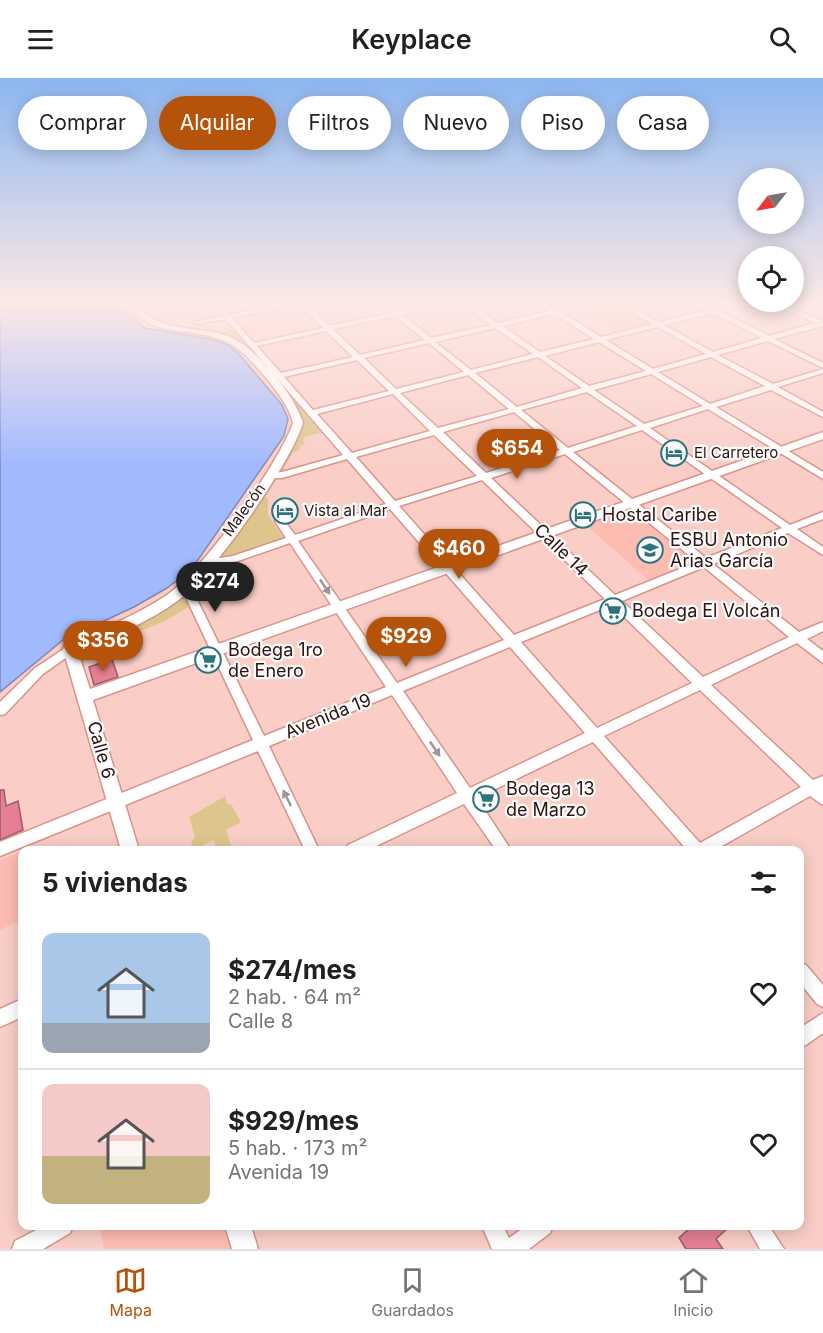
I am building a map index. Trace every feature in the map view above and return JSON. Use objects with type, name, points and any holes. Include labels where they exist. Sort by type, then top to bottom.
[{"type":"main road","name":"Malecón","points":[[70,649],[137,617],[186,587],[207,563],[297,433],[298,417],[290,404],[248,357]]},
{"type":"main road","points":[[86,698],[823,435]]},
{"type":"main road","name":"Calle 6","points":[[70,649],[129,846]]},
{"type":"main road","points":[[239,1230],[245,1249]]},
{"type":"street","points":[[262,357],[692,846]]},
{"type":"street","points":[[279,376],[358,357]]},
{"type":"street","name":"Calle 14","points":[[358,357],[702,684],[820,790]]},
{"type":"street","points":[[449,357],[823,658]]},
{"type":"street","points":[[310,413],[532,357]]},
{"type":"street","points":[[541,357],[823,552]]},
{"type":"street","points":[[628,357],[823,476]]},
{"type":"street","points":[[269,476],[282,475],[703,357]]},
{"type":"street","points":[[718,357],[823,415]]},
{"type":"street","points":[[805,357],[823,366]]},
{"type":"street","points":[[207,563],[234,559],[393,505],[823,371]]},
{"type":"street","name":"Avenida 19","points":[[0,849],[823,515]]},
{"type":"street","points":[[280,521],[501,846]]},
{"type":"street","points":[[186,587],[310,846]]},
{"type":"street","points":[[361,846],[823,626]]},
{"type":"street","name":"Malecón","points":[[0,710],[39,671],[70,649]]},
{"type":"street","points":[[710,846],[820,790]]},
{"type":"street","points":[[804,976],[823,998]]},
{"type":"street","points":[[0,1018],[18,1010]]},
{"type":"street","points":[[804,1036],[823,1022]]},
{"type":"street","points":[[23,1249],[56,1230]]},
{"type":"street","points":[[494,1230],[503,1249]]},
{"type":"street","points":[[511,1249],[537,1230]]},
{"type":"street","points":[[761,1230],[773,1249]]},
{"type":"shaded area","points":[[253,357],[258,357],[322,432],[305,437],[303,440],[305,444],[299,446],[301,448],[293,453],[283,469],[295,471],[278,471],[299,436],[301,420],[299,412]]},
{"type":"shaded area","points":[[259,497],[268,498],[268,515],[285,540],[223,558],[221,555]]},
{"type":"shaded area","name":"ESBU Antonio Arias García","points":[[632,507],[697,559],[648,580],[585,524]]},
{"type":"shaded area","points":[[183,597],[189,607],[165,621],[83,654],[82,650]]},
{"type":"shaded area","points":[[225,796],[228,805],[231,804],[241,822],[226,830],[231,846],[216,846],[213,840],[202,846],[192,846],[191,842],[195,837],[189,817]]},
{"type":"shaded area","points":[[18,853],[18,922],[0,930],[0,860]]},
{"type":"shaded area","points":[[101,1230],[226,1230],[232,1249],[104,1249]]},
{"type":"water","points":[[0,357],[241,357],[282,405],[288,419],[284,436],[191,570],[167,588],[134,607],[63,640],[0,692]]},
{"type":"building","points":[[112,659],[118,677],[94,685],[89,667]]},
{"type":"building","points":[[0,790],[4,790],[6,806],[18,801],[23,830],[0,840]]},
{"type":"building","points":[[688,1230],[726,1230],[716,1239],[723,1249],[686,1249],[679,1238]]},
{"type":"place","name":"El Carretero","points":[[674,453]]},
{"type":"place","name":"Vista al Mar","points":[[285,511]]},
{"type":"place","name":"Hostal Caribe","points":[[583,515]]},
{"type":"place","name":"ESBU Antonio Arias García","points":[[650,550]]},
{"type":"place","name":"Bodega El Volcán","points":[[613,611]]},
{"type":"place","name":"Bodega 1ro de Enero","points":[[208,660]]},
{"type":"place","name":"Bodega 13 de Marzo","points":[[486,799]]}]
